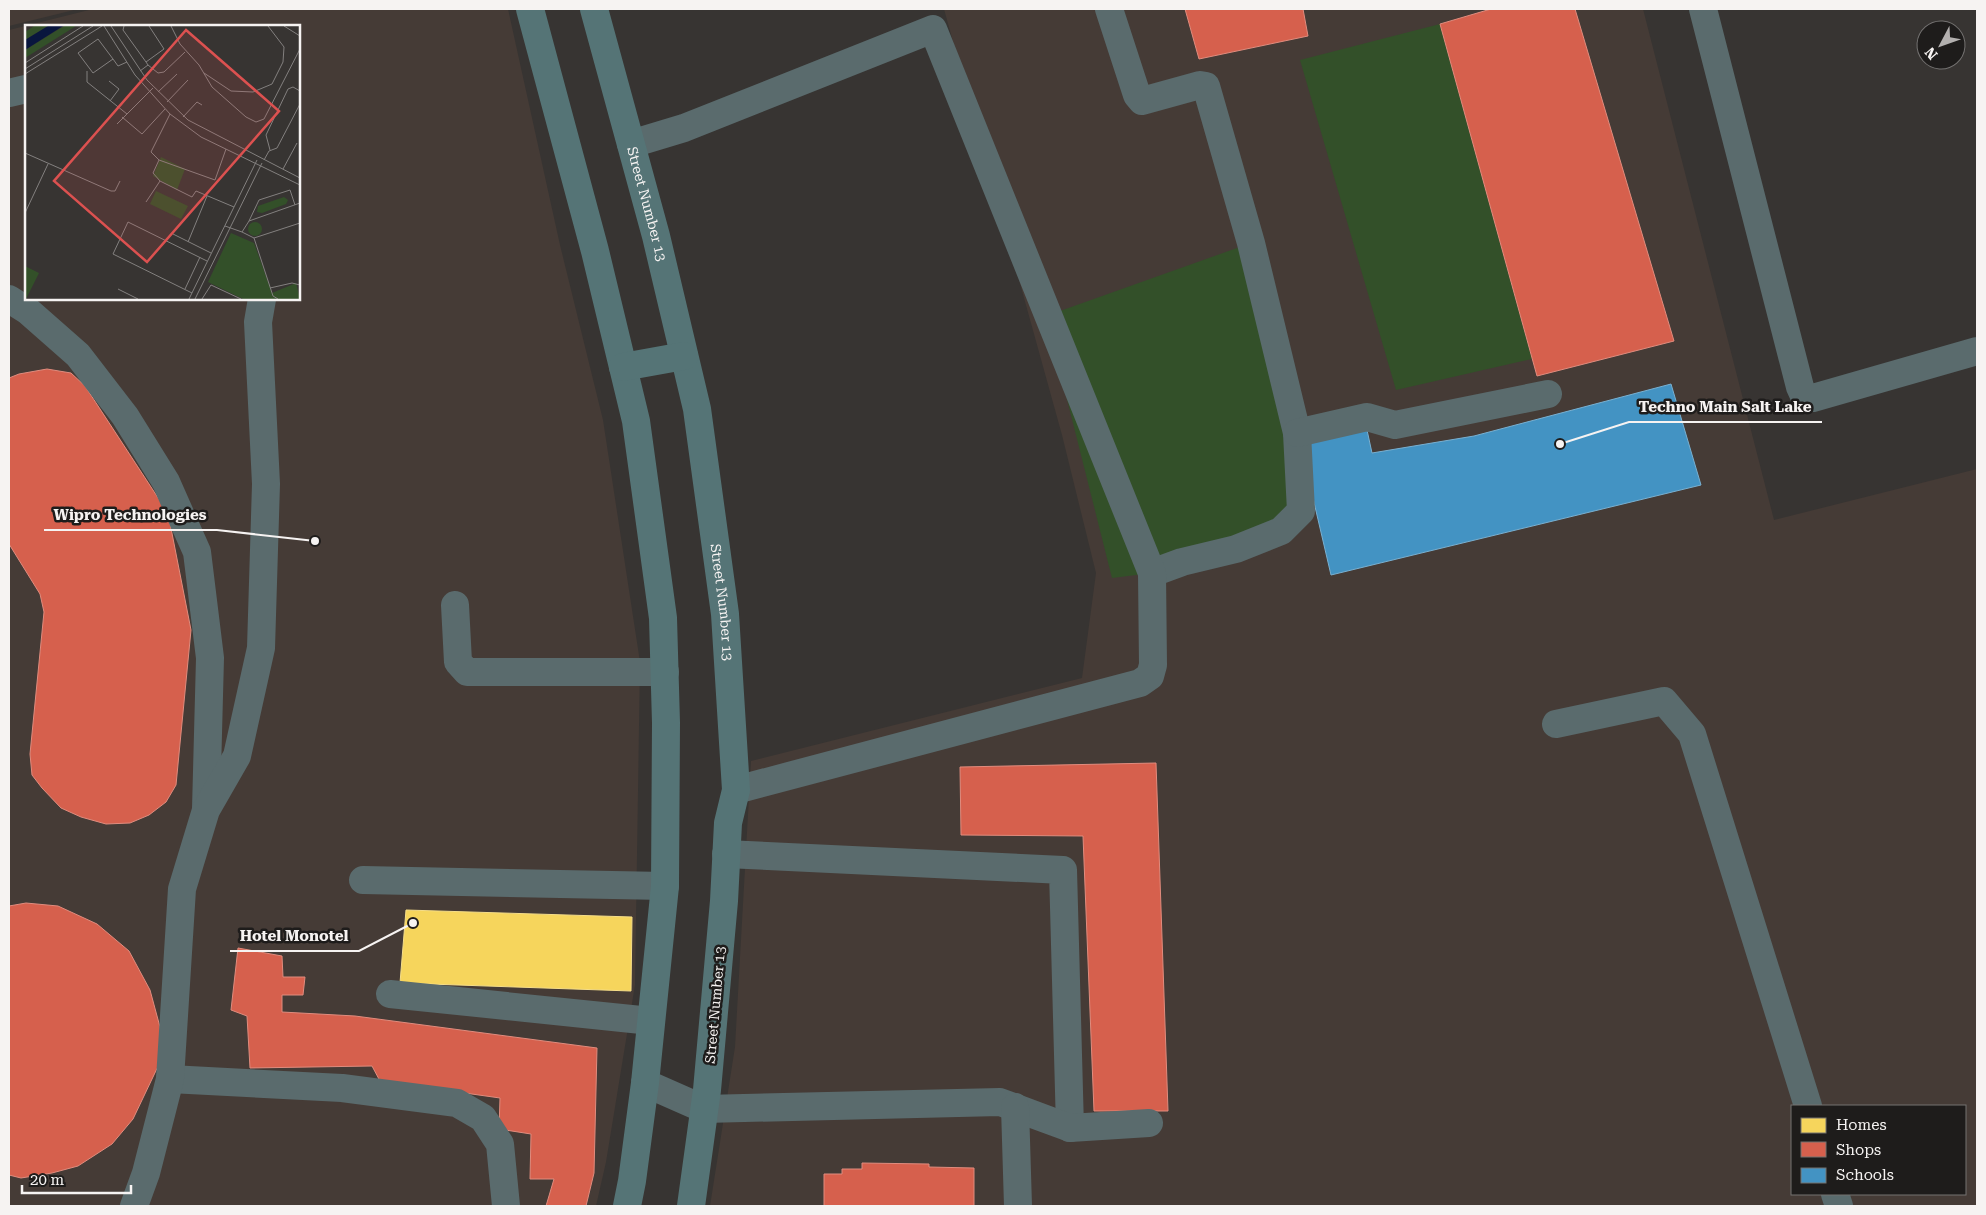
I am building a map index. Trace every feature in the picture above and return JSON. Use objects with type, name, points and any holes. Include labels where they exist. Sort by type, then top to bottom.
[{"type":"main road","points":[[530,9],[595,251],[636,421],[663,618],[666,723],[665,886],[645,1083],[627,1206]]},
{"type":"main road","name":"Street Number 13","points":[[594,9],[656,236],[697,410],[725,614],[736,790],[728,823],[722,920],[704,1109],[691,1206]]},
{"type":"main road","points":[[623,367],[684,356]]},
{"type":"lane","points":[[1109,9],[1137,95],[1142,101],[1200,85],[1206,86],[1251,243],[1297,433],[1301,511],[1281,531],[1236,549],[1182,562],[1152,573]]},
{"type":"lane","points":[[1703,9],[1805,398],[1814,398],[1977,351]]},
{"type":"lane","points":[[631,144],[684,128],[933,29],[1152,573],[1153,665],[1150,676],[1140,683],[736,790]]},
{"type":"lane","points":[[9,93],[25,89]]},
{"type":"lane","points":[[9,299],[28,311],[78,355],[125,416],[166,482],[197,552],[210,658],[206,810]]},
{"type":"lane","points":[[134,1206],[146,1173],[170,1079],[182,889],[206,810],[237,756],[261,648],[266,484],[258,322],[262,300]]},
{"type":"lane","points":[[1297,433],[1367,417],[1395,425],[1548,394]]},
{"type":"lane","points":[[455,606],[458,662],[467,672],[665,672]]},
{"type":"lane","points":[[1556,724],[1664,701],[1692,734],[1808,1105]]},
{"type":"lane","points":[[726,854],[1063,870],[1070,1128]]},
{"type":"lane","points":[[363,880],[665,886]]},
{"type":"lane","points":[[390,994],[651,1022]]},
{"type":"lane","points":[[170,1079],[342,1088],[457,1103],[484,1118],[500,1144],[506,1206]]},
{"type":"lane","points":[[645,1083],[704,1109],[1000,1102],[1070,1128],[1149,1123]]},
{"type":"lane","points":[[1015,1107],[1018,1206]]},
{"type":"shaded area","points":[[9,9],[78,9],[9,26]]},
{"type":"shaded area","points":[[93,9],[508,9],[560,245],[603,420],[640,662],[635,985],[606,1162],[596,1206],[9,1206],[9,30],[25,26],[25,300],[300,300],[300,25],[29,25]]},
{"type":"shaded area","points":[[944,9],[1643,9],[1774,520],[1977,469],[1977,1206],[710,1206],[735,1047],[751,761],[1082,678],[1096,573],[1062,435]]},
{"type":"green space","points":[[1440,24],[1532,359],[1396,390],[1300,60]]},
{"type":"green space","points":[[1251,243],[1301,511],[1152,573],[1112,578],[1046,316]]},
{"type":"building: Homes","points":[[406,910],[632,917],[631,991],[400,983]]},
{"type":"building: Shops","points":[[1185,9],[1303,9],[1308,36],[1199,59]]},
{"type":"building: Shops","points":[[1491,9],[1575,9],[1674,341],[1537,376],[1440,24]]},
{"type":"building: Shops","points":[[47,369],[71,373],[85,386],[168,513],[191,630],[176,785],[166,802],[149,815],[130,823],[106,824],[81,817],[61,808],[32,775],[30,754],[44,612],[40,594],[9,544],[9,378],[19,374]]},
{"type":"building: Shops","points":[[1156,763],[1168,1111],[1094,1111],[1083,836],[961,835],[960,767]]},
{"type":"building: Shops","points":[[26,903],[58,906],[97,924],[129,951],[150,990],[160,1027],[162,1058],[133,1119],[112,1144],[78,1166],[21,1178],[9,1175],[9,906]]},
{"type":"building: Shops","points":[[238,948],[282,956],[283,977],[305,977],[303,995],[282,995],[282,1012],[355,1016],[597,1048],[594,1173],[586,1206],[546,1206],[554,1179],[530,1179],[531,1134],[499,1129],[500,1098],[380,1081],[372,1066],[250,1068],[247,1016],[231,1010]]},
{"type":"building: Shops","points":[[862,1163],[929,1164],[929,1167],[974,1168],[974,1206],[824,1206],[824,1174],[842,1174],[842,1169],[862,1169]]},
{"type":"building: Schools","points":[[1671,384],[1701,485],[1331,575],[1313,498],[1307,444],[1367,430],[1372,453],[1474,436]]},
{"type":"place","name":"Techno Main Salt Lake","points":[[1560,444]]},
{"type":"place","name":"Wipro Technologies","points":[[315,541]]},
{"type":"place","name":"Hotel Monotel","points":[[413,923]]}]
